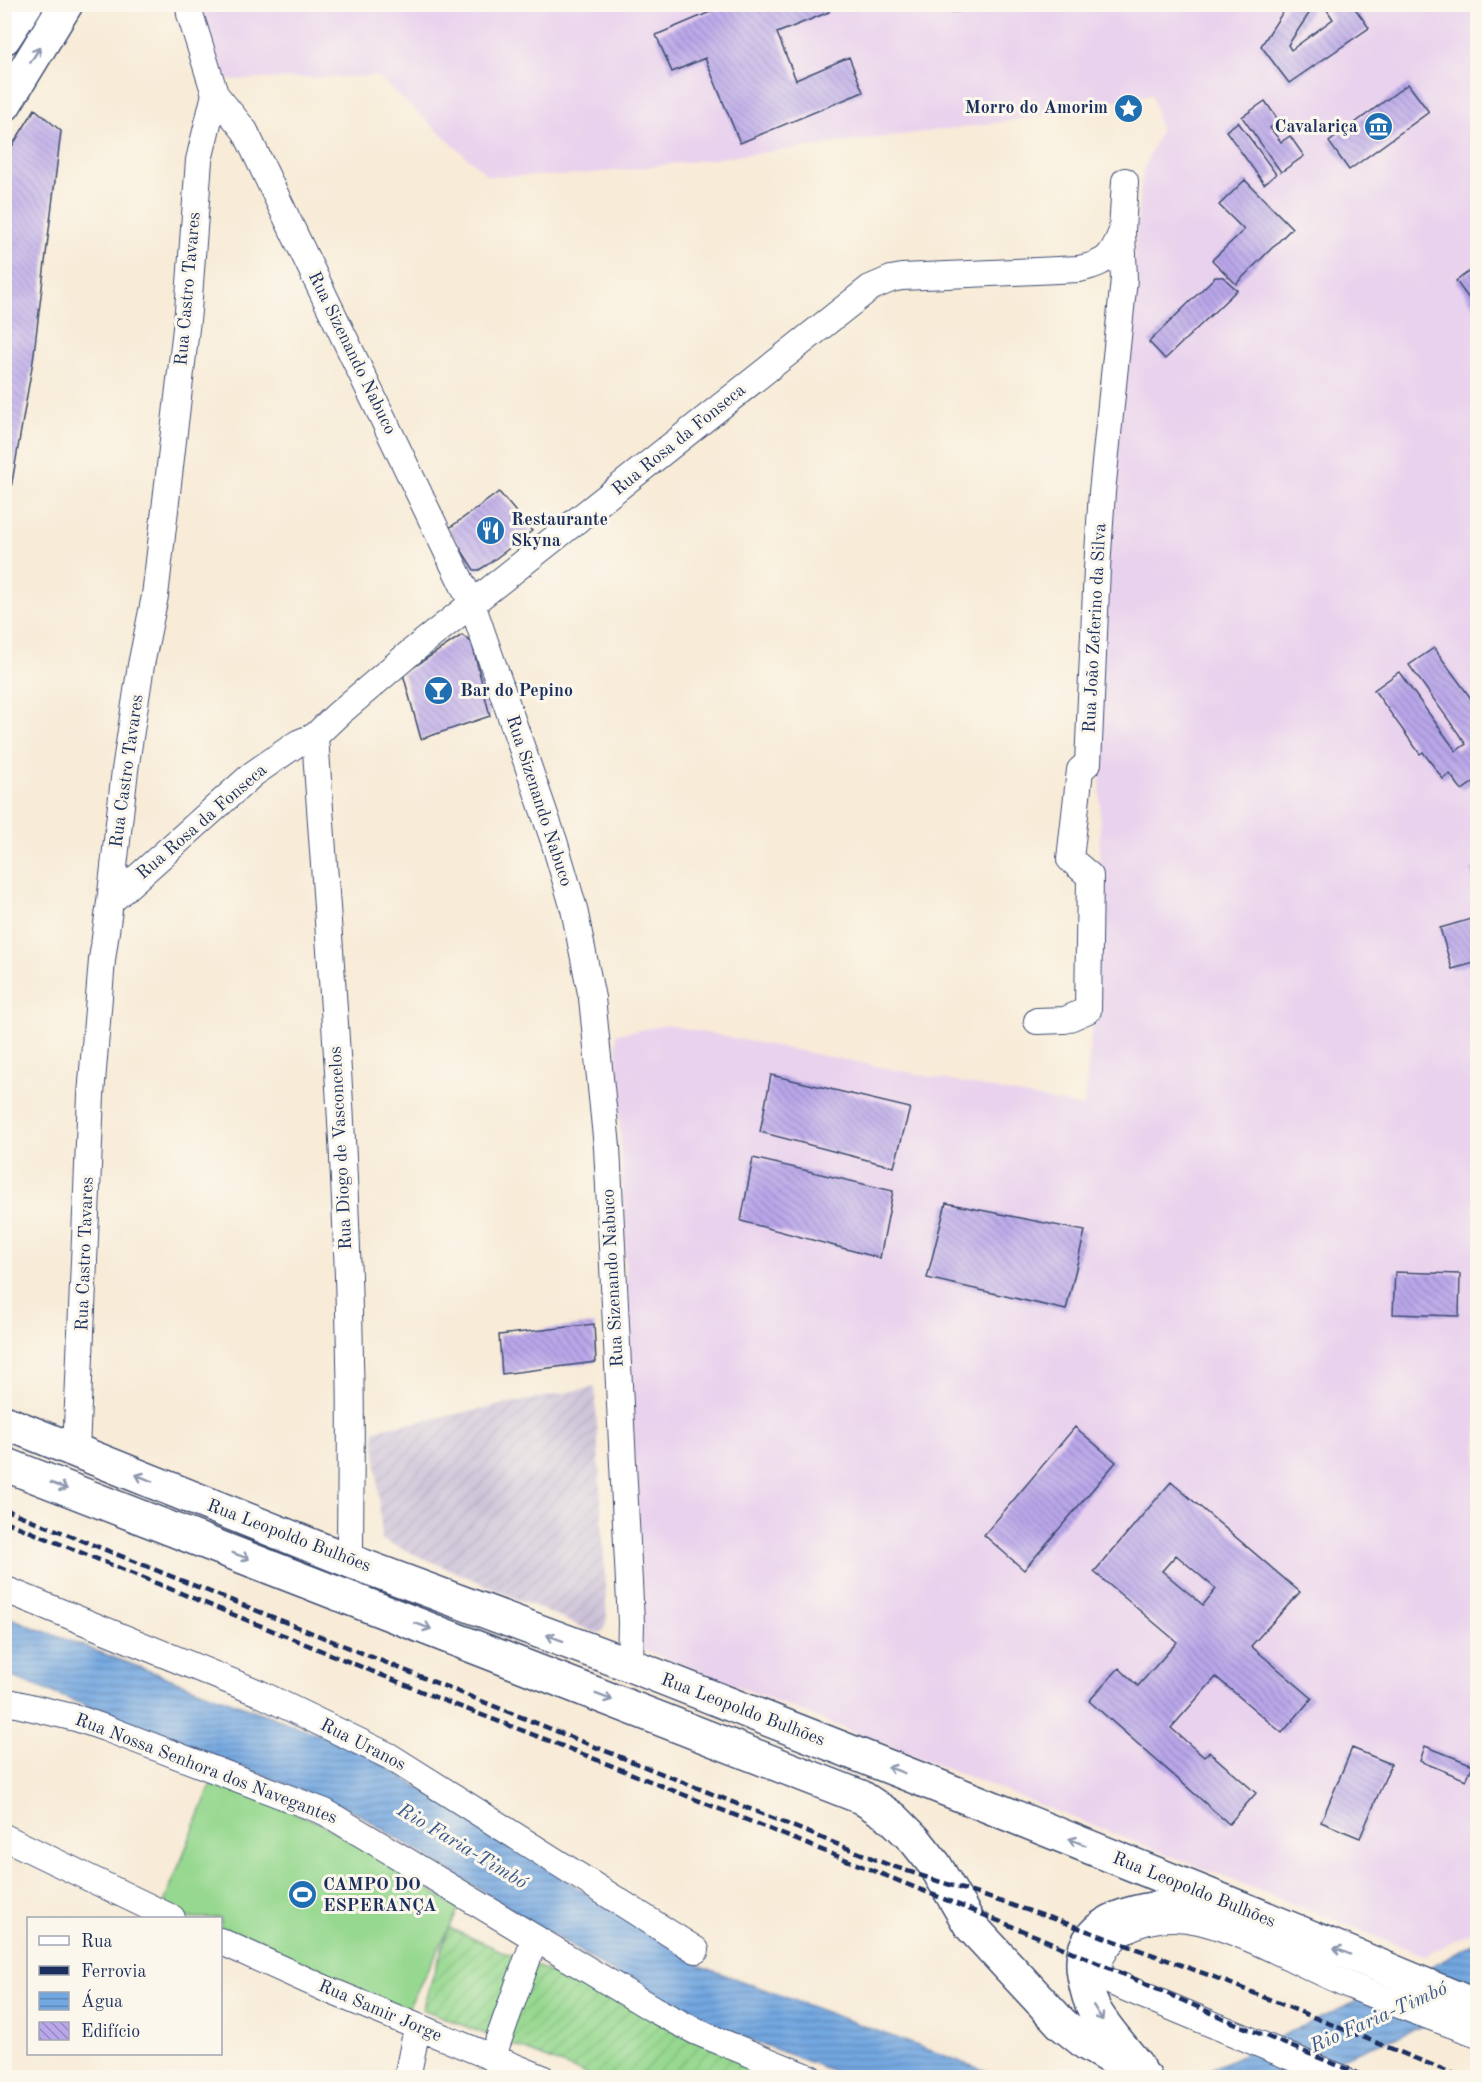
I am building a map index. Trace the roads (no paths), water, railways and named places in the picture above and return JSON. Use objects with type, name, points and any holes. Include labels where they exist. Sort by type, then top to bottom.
[{"type":"main road","points":[[4,38],[26,4]]},
{"type":"main road","points":[[4,105],[66,4]]},
{"type":"main road","name":"Rua Leopoldo Bulhões","points":[[4,1422],[350,1561],[630,1665],[958,1794],[1395,1974],[1472,2023]]},
{"type":"main road","points":[[4,1446],[45,1458],[69,1458],[76,1451]]},
{"type":"main road","name":"Rua Leopoldo Bulhões","points":[[4,1464],[861,1797],[893,1818],[915,1840],[935,1865],[970,1926],[1062,2024],[1087,2044],[1145,2077]]},
{"type":"main road","points":[[1145,2077],[1095,2011],[1086,1990],[1083,1972],[1082,1958],[1086,1948],[1099,1930],[1109,1922],[1130,1914],[1160,1907],[1228,1905]]},
{"type":"street","name":"Rua Sizenando Nabuco","points":[[189,4],[190,14],[215,94],[245,131],[472,604],[554,841],[574,909],[592,998],[607,1147],[631,1622],[630,1665]]},
{"type":"street","name":"Rua Castro Tavares","points":[[76,1451],[91,1095],[102,960],[125,770],[141,665],[155,596],[188,311],[199,160],[215,94]]},
{"type":"street","name":"Rua João Zeferino da Silva","points":[[1038,1021],[1065,1020],[1088,1010],[1090,876],[1070,859],[1080,770],[1088,763],[1102,492],[1124,279],[1122,231],[1125,181]]},
{"type":"street","name":"Rua Rosa da Fonseca","points":[[110,902],[253,774],[298,744],[315,736],[398,663],[870,288],[902,277],[1079,269],[1096,265],[1109,258],[1116,248],[1122,231]]},
{"type":"street","name":"Rua Diogo de Vasconcelos","points":[[315,736],[347,1265],[351,1361],[350,1561]]},
{"type":"street","name":"Rua Uranos","points":[[4,1589],[259,1693],[389,1756],[696,1950]]},
{"type":"street","name":"Rua Nossa Senhora dos Navegantes","points":[[4,1701],[76,1718],[326,1812],[655,2010],[697,2032],[810,2078]]},
{"type":"street","points":[[4,1837],[170,1917]]},
{"type":"street","points":[[1341,2077],[1097,1976],[1101,1956],[1116,1936],[1139,1924],[1173,1918],[1198,1921],[1237,1934],[1354,1988],[1472,2023]]},
{"type":"street","points":[[492,2058],[535,1938]]},
{"type":"street","name":"Rua Samir Jorge","points":[[222,1942],[528,2075]]},
{"type":"street","points":[[407,2078],[417,2028]]},
{"type":"water","name":"Rio Faria-Timbó","points":[[4,1615],[360,1750],[701,1966],[1002,2077],[849,2077],[677,2012],[354,1811],[5,1674]]},
{"type":"water","name":"Rio Faria-Timbó","points":[[1477,1940],[1477,2005],[1293,2077],[1192,2078],[1436,1964]]},
{"type":"railway","points":[[4,1509],[889,1865],[1057,1920],[1214,1977],[1464,2078]]},
{"type":"railway","points":[[4,1521],[440,1699],[1036,1936],[1241,2026],[1369,2078]]},
{"type":"place","name":"Morro do Amorim","points":[[1129,108]]},
{"type":"place","name":"Cavalariça","points":[[1379,127]]},
{"type":"place","name":"Restaurante Skyna","points":[[490,530]]},
{"type":"place","name":"Bar do Pepino","points":[[439,691]]},
{"type":"place","name":"CAMPO DO ESPERANÇA","points":[[302,1895]]}]
